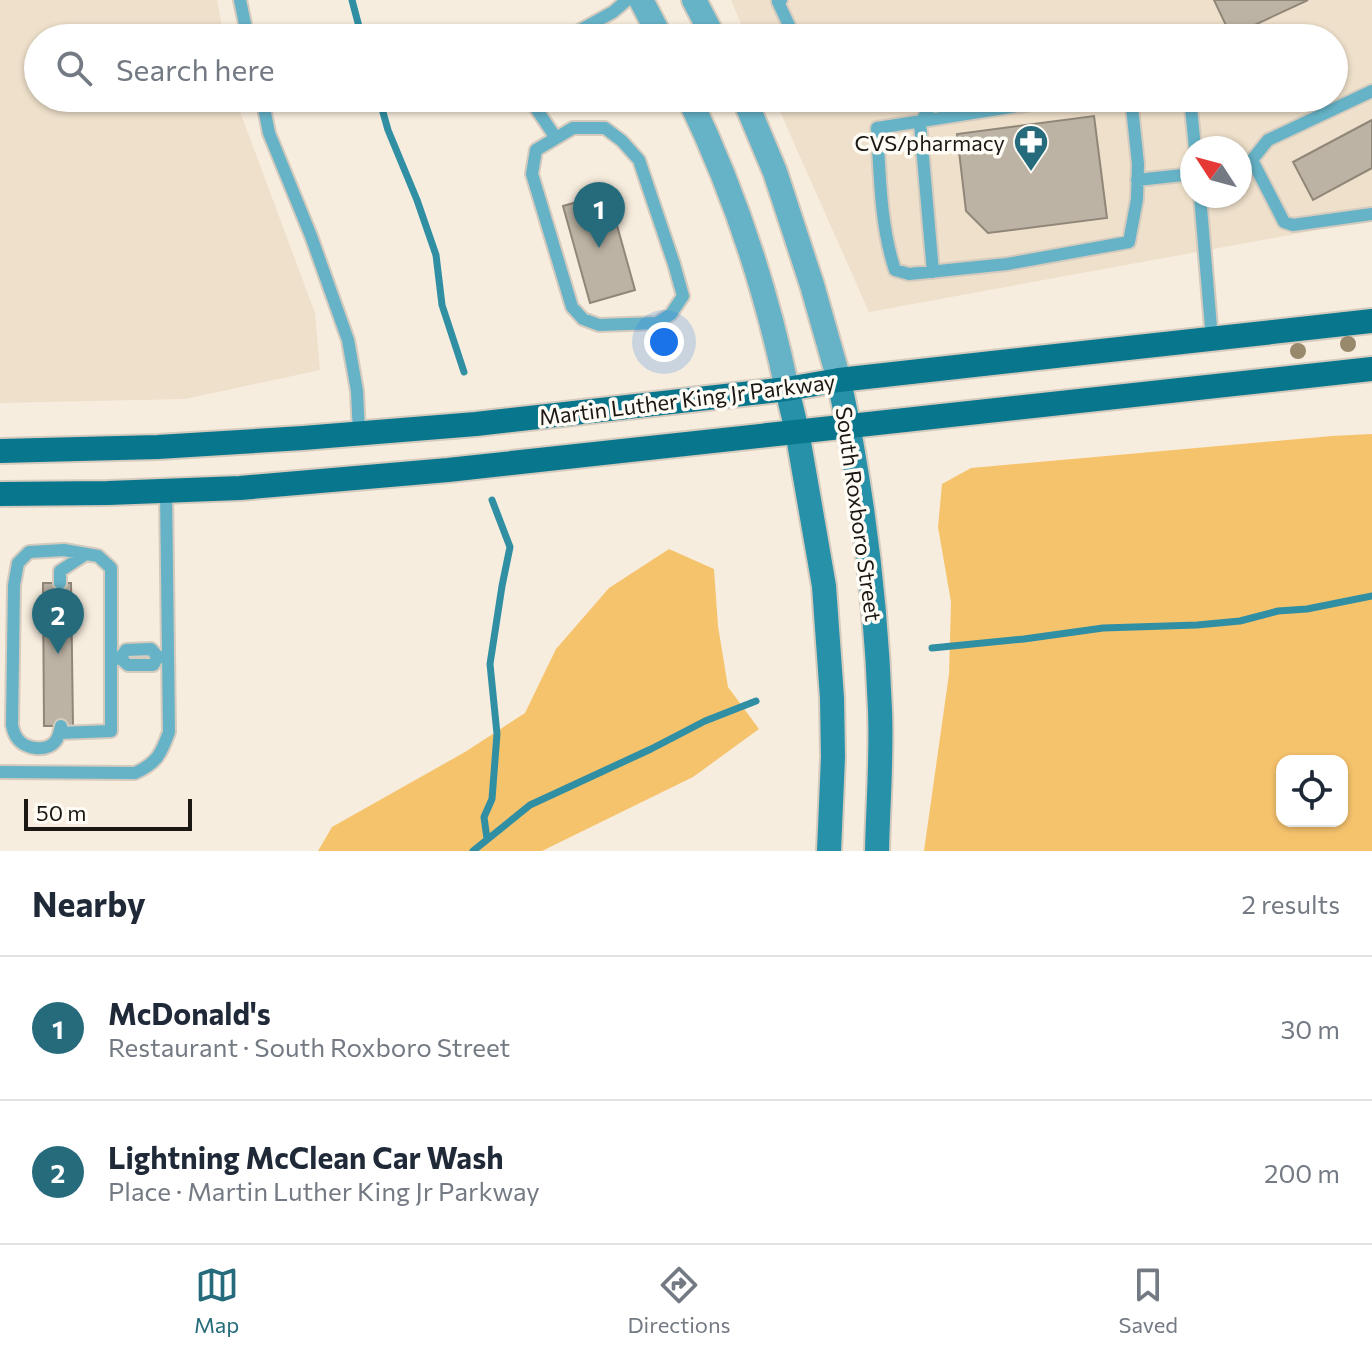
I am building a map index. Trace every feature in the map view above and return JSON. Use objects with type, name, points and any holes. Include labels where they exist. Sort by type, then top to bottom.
[{"type":"main road","name":"Martin Luther King Jr Parkway","points":[[0,451],[158,447],[476,424],[1372,321]]},
{"type":"main road","name":"Martin Luther King Jr Parkway","points":[[0,494],[240,488],[448,470],[1372,369]]},
{"type":"street","points":[[641,0],[654,24]]},
{"type":"street","points":[[694,0],[707,24]]},
{"type":"street","name":"South Roxboro Street","points":[[695,112],[744,230],[774,329],[797,431],[824,586],[832,698],[829,851]]},
{"type":"street","name":"South Roxboro Street","points":[[750,112],[775,172],[812,285],[849,427],[872,589],[881,713],[877,851]]},
{"type":"lane","points":[[240,0],[245,24]]},
{"type":"lane","points":[[591,24],[627,0]]},
{"type":"lane","points":[[781,0],[778,2],[788,24]]},
{"type":"lane","points":[[1348,102],[1372,91]]},
{"type":"lane","points":[[265,112],[269,133],[311,236],[348,340],[357,391],[359,434]]},
{"type":"lane","points":[[538,112],[556,138]]},
{"type":"lane","points":[[927,112],[920,123],[933,272]]},
{"type":"lane","points":[[986,112],[877,128],[880,188],[889,254],[895,270],[909,274],[1007,264],[1129,242],[1137,199],[1138,164],[1132,112]]},
{"type":"lane","points":[[1191,112],[1194,136]]},
{"type":"lane","points":[[1252,156],[1268,140],[1327,112]]},
{"type":"lane","points":[[573,128],[605,128],[639,160],[683,296],[671,314],[657,323],[599,325],[583,319],[572,307],[532,174],[536,150],[556,138],[573,128]]},
{"type":"lane","points":[[1252,171],[1284,222],[1293,225],[1372,214]]},
{"type":"lane","points":[[1137,180],[1180,175]]},
{"type":"lane","points":[[1201,208],[1212,339]]},
{"type":"lane","points":[[0,772],[135,773],[149,766],[161,753],[169,732],[163,656],[166,491]]},
{"type":"lane","points":[[64,550],[98,556],[111,568],[116,658],[111,731],[60,730],[57,740],[48,747],[38,749],[17,740],[12,725],[14,585],[18,563],[29,552],[64,550]]},
{"type":"lane","points":[[60,583],[60,571],[86,554]]},
{"type":"lane","points":[[116,658],[126,650],[151,649],[163,656]]},
{"type":"shaded area","points":[[0,0],[217,0],[221,24],[24,24],[24,112],[240,112],[315,313],[320,370],[185,399],[0,403]]},
{"type":"shaded area","points":[[731,0],[1372,0],[1372,220],[869,312],[780,112],[1348,112],[1348,24],[741,24]]},
{"type":"shaded area","points":[[1372,434],[1372,851],[924,851],[949,674],[951,602],[938,527],[942,484],[971,468]]},
{"type":"shaded area","points":[[669,549],[714,569],[718,626],[728,687],[759,729],[693,777],[542,851],[318,851],[332,827],[465,752],[525,713],[556,649],[609,588]]},
{"type":"building","points":[[1214,0],[1308,0],[1257,24],[1225,24]]},
{"type":"building","name":"CVS/pharmacy","points":[[1094,116],[1107,218],[988,233],[966,211],[957,134]]},
{"type":"building","points":[[1372,120],[1372,168],[1313,200],[1293,162]]},
{"type":"building","points":[[608,193],[635,290],[590,303],[563,206]]},
{"type":"building","points":[[43,583],[71,583],[73,726],[44,726]]},
{"type":"waterway","points":[[352,0],[358,24]]},
{"type":"waterway","points":[[383,112],[436,255],[442,305],[464,372]]},
{"type":"waterway","points":[[487,839],[484,817],[492,799],[497,734],[490,664],[510,547],[492,500]]},
{"type":"waterway","points":[[932,648],[1103,628],[1240,621],[1278,611],[1307,609],[1372,596]]},
{"type":"waterway","points":[[473,851],[530,805],[705,721],[756,701]]},
{"type":"place","name":"CVS/pharmacy","points":[[1031,173]]},
{"type":"place","name":"McDonald's","points":[[599,248]]},
{"type":"place","name":"Lightning McClean Car Wash","points":[[58,654]]}]
